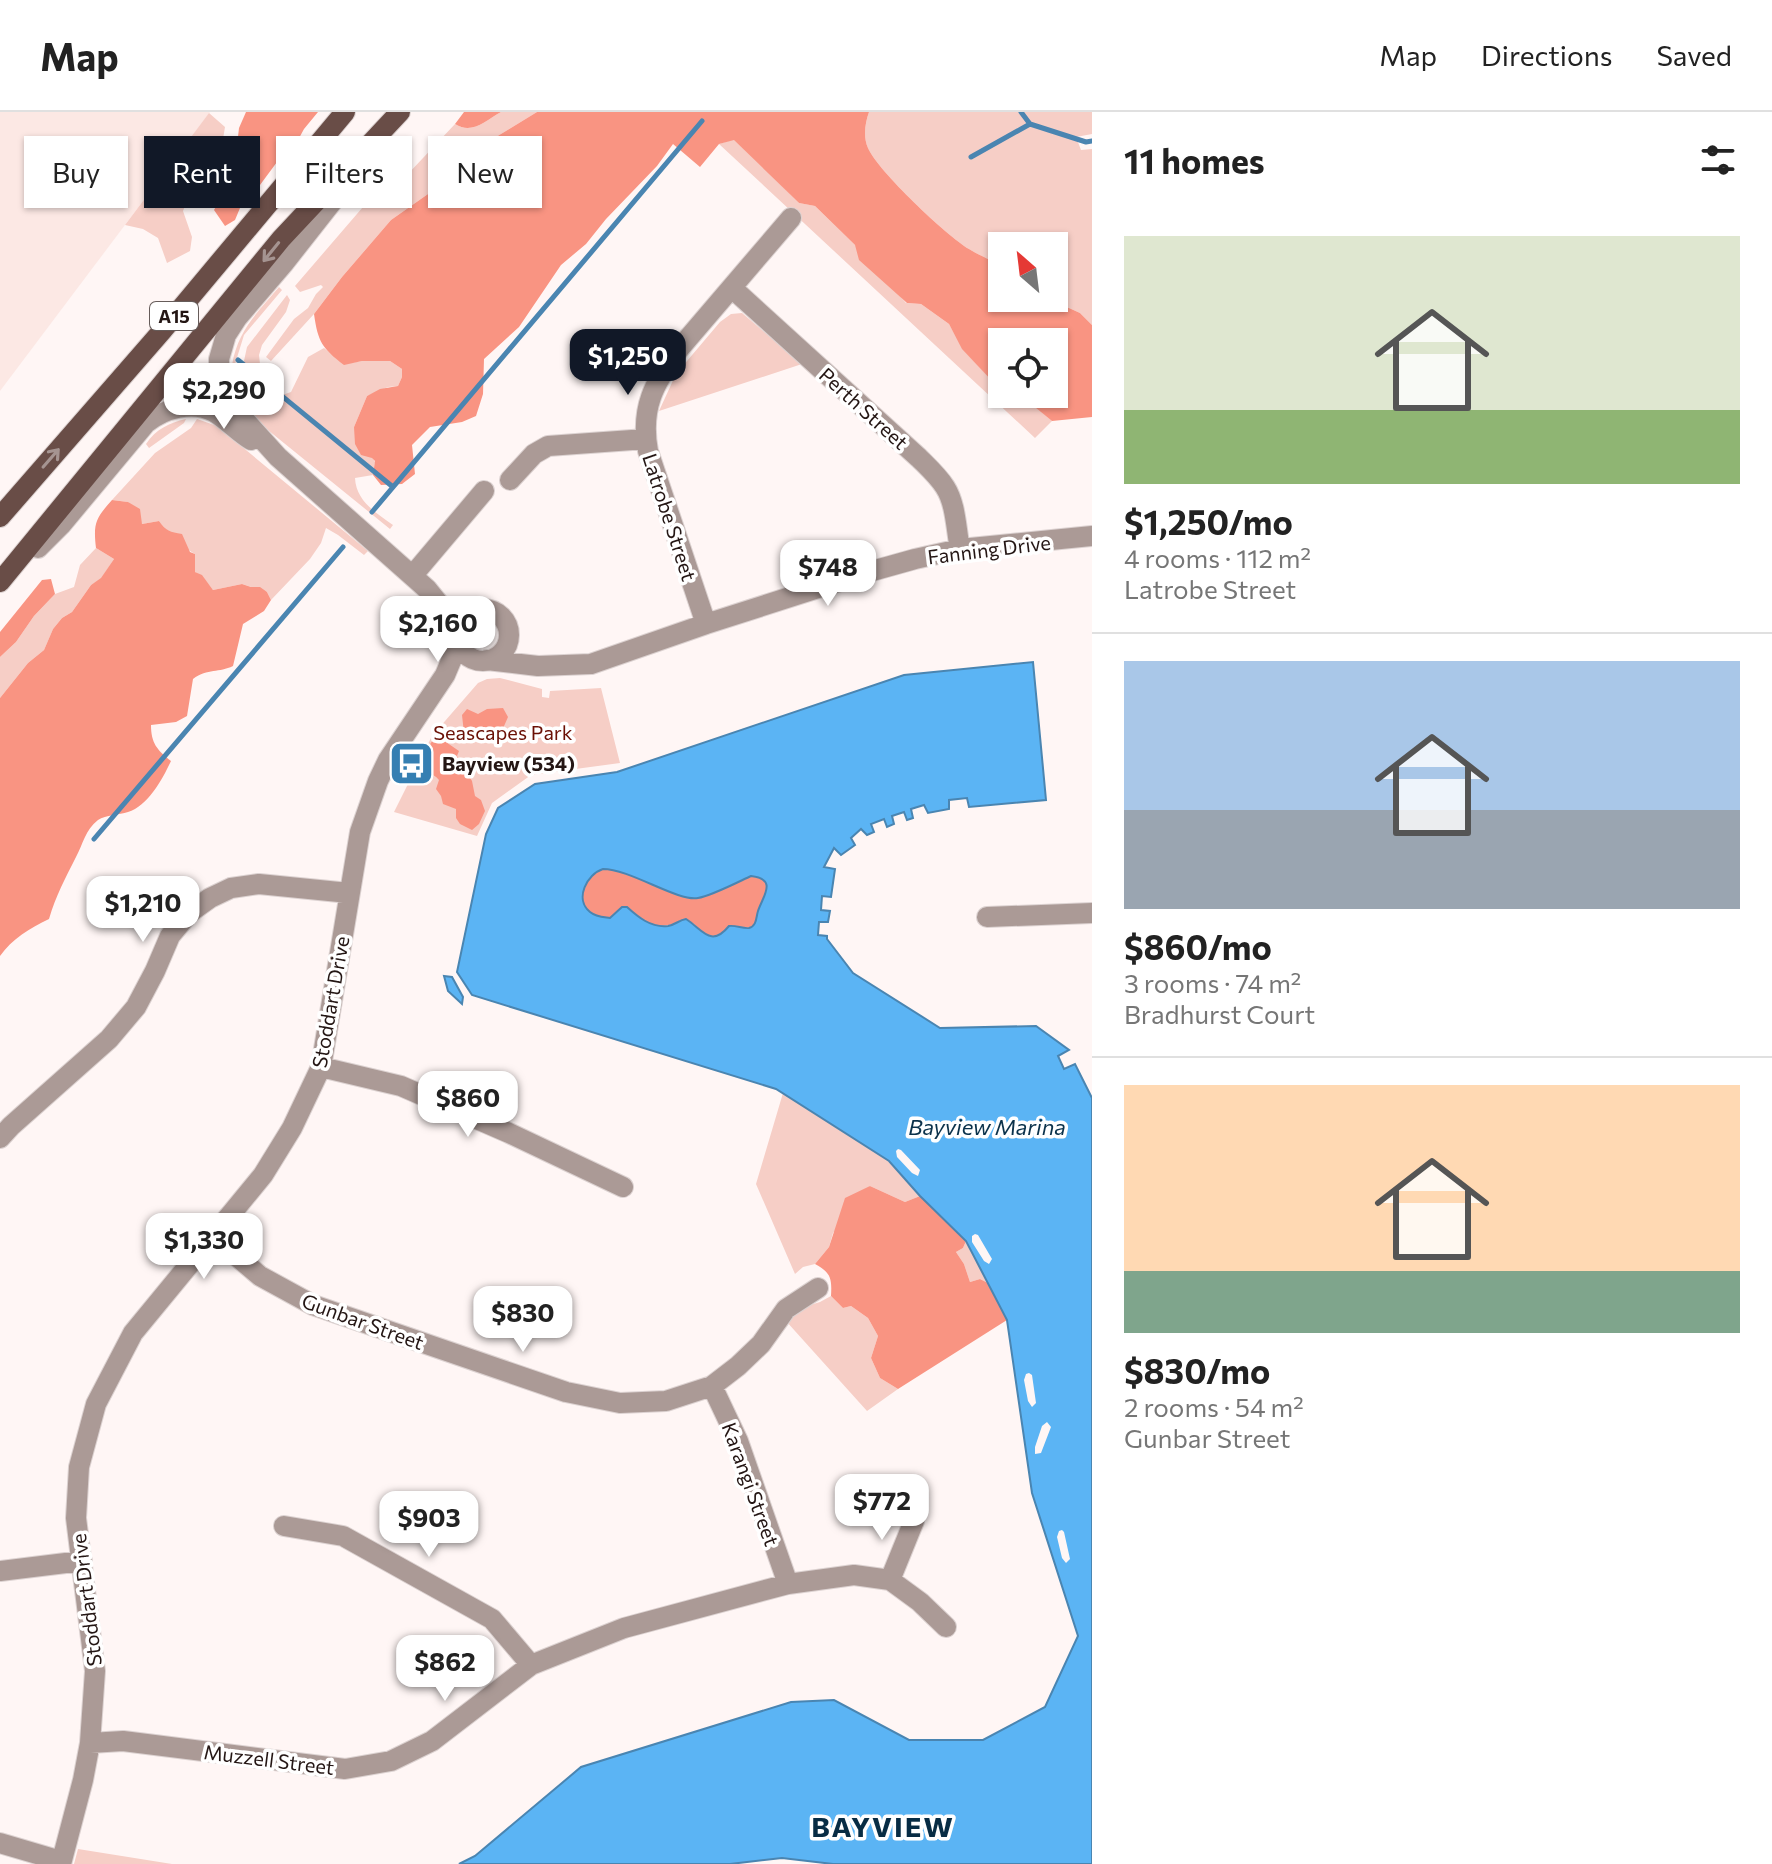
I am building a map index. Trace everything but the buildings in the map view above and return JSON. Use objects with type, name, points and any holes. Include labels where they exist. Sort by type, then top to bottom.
[{"type":"main road","name":"A15","points":[[0,517],[162,331],[345,112]]},
{"type":"main road","name":"A15","points":[[0,584],[281,239],[401,112]]},
{"type":"street","points":[[401,112],[284,263],[237,318],[226,335],[218,372],[223,393],[278,457],[413,575],[437,600],[450,619],[466,655],[484,660],[497,656],[506,647],[509,633],[505,621]]},
{"type":"street","name":"Latrobe Street","points":[[706,624],[660,490],[646,439],[646,413],[654,388],[679,349],[791,218]]},
{"type":"street","name":"Perth Street","points":[[732,288],[940,480],[952,505],[960,549]]},
{"type":"street","points":[[0,584],[61,525],[146,423],[164,412],[196,406],[211,410],[278,457]]},
{"type":"street","points":[[510,480],[534,454],[548,446],[646,439]]},
{"type":"street","points":[[413,575],[484,491]]},
{"type":"street","name":"Fanning Drive","points":[[484,660],[522,665],[581,665],[888,566],[960,549],[1092,536]]},
{"type":"street","points":[[413,575],[445,596],[495,612],[529,651],[547,661],[567,666]]},
{"type":"street","points":[[458,639],[458,627],[465,616],[483,609]]},
{"type":"street","name":"Stoddart Drive","points":[[61,1863],[90,1743],[95,1671],[76,1518],[79,1467],[96,1404],[133,1333],[263,1175],[292,1128],[321,1067],[360,832],[378,781],[401,739],[445,675],[458,639]]},
{"type":"street","name":"Stoddart Drive","points":[[426,705],[450,682],[484,660]]},
{"type":"street","points":[[0,1138],[109,1039],[136,1007],[170,936],[189,913],[210,898],[231,888],[259,884],[349,893]]},
{"type":"street","points":[[987,917],[1092,913]]},
{"type":"street","points":[[321,1067],[401,1086],[623,1187]]},
{"type":"street","name":"Gunbar Street","points":[[213,1236],[260,1276],[313,1305],[566,1392],[620,1403],[666,1401],[712,1386],[761,1344],[786,1309],[818,1288]]},
{"type":"street","name":"Karangi Street","points":[[712,1386],[738,1441],[788,1584]]},
{"type":"street","points":[[914,1521],[890,1580],[920,1602],[946,1627]]},
{"type":"street","points":[[284,1526],[343,1536],[492,1619],[531,1665]]},
{"type":"street","points":[[0,1571],[82,1561]]},
{"type":"street","name":"Muzzell Street","points":[[90,1743],[123,1741],[345,1769],[391,1761],[432,1741],[531,1665],[624,1628],[788,1584],[854,1575],[890,1580]]},
{"type":"street","points":[[0,1843],[61,1863]]},
{"type":"shaded area","points":[[0,112],[210,112],[192,136],[144,136],[144,200],[0,391]]},
{"type":"shaded area","points":[[246,112],[318,112],[300,136],[276,136],[276,163],[260,185],[260,136],[238,136]]},
{"type":"shaded area","points":[[464,112],[501,112],[478,126],[467,128],[455,124]]},
{"type":"shaded area","points":[[537,112],[869,112],[865,139],[874,158],[945,231],[988,259],[988,312],[1068,312],[1068,308],[1080,313],[1092,325],[1092,417],[1052,421],[1036,408],[1068,408],[1068,328],[988,328],[988,377],[962,349],[949,324],[921,304],[907,303],[859,260],[855,245],[815,206],[799,203],[734,140],[719,144],[700,167],[673,144],[586,244],[561,265],[519,327],[484,359],[483,394],[476,416],[462,422],[430,427],[412,445],[415,474],[402,484],[381,485],[373,475],[375,461],[361,455],[355,444],[354,427],[367,396],[380,389],[398,386],[402,369],[390,361],[362,361],[344,365],[322,344],[314,314],[391,220],[428,194],[428,208],[542,208],[542,136],[498,136]]},
{"type":"shaded area","points":[[240,208],[235,220],[225,226],[214,210]]},
{"type":"shaded area","points":[[112,500],[128,502],[140,509],[142,524],[159,521],[169,530],[182,534],[190,552],[195,554],[195,572],[202,575],[213,590],[242,584],[260,587],[271,600],[264,611],[243,624],[233,666],[193,679],[187,716],[176,722],[151,725],[156,746],[171,761],[154,791],[135,809],[101,818],[90,828],[49,919],[22,934],[0,956],[0,698],[28,663],[44,650],[53,629],[72,612],[114,559],[96,548],[95,539],[97,521]]},
{"type":"shaded area","points":[[51,579],[55,594],[0,657],[0,632],[42,580]]},
{"type":"shaded area","points":[[503,708],[508,717],[501,733],[484,732],[473,742],[465,742],[462,715],[467,709],[478,714],[487,709]]},
{"type":"shaded area","points":[[434,738],[440,738],[459,751],[457,756],[472,781],[475,796],[481,800],[485,811],[472,830],[460,824],[456,809],[443,804],[436,789],[439,780],[424,767],[424,754]]},
{"type":"shaded area","points":[[603,869],[626,874],[689,898],[710,895],[751,876],[764,880],[767,888],[752,927],[727,928],[723,934],[705,936],[694,924],[681,920],[666,926],[658,925],[622,907],[610,918],[592,914],[585,907],[584,888],[592,876]]},
{"type":"shaded area","points":[[870,1186],[905,1202],[920,1196],[966,1241],[963,1248],[956,1252],[970,1282],[980,1279],[988,1283],[1007,1320],[898,1389],[880,1378],[871,1358],[878,1336],[868,1318],[851,1306],[843,1308],[831,1296],[829,1277],[815,1264],[829,1247],[845,1198]]},
{"type":"green space","points":[[501,112],[537,112],[498,136],[444,136],[455,124],[467,128],[484,123]]},
{"type":"green space","points":[[869,112],[1092,112],[1092,134],[1076,137],[1081,150],[1092,149],[1092,325],[1080,313],[1068,308],[1068,232],[988,232],[988,259],[945,231],[885,172],[868,148],[866,121]]},
{"type":"green space","points":[[209,113],[225,127],[224,136],[192,136]]},
{"type":"green space","points":[[734,139],[799,203],[815,206],[855,245],[906,303],[921,304],[949,324],[963,349],[988,377],[988,394],[719,144]]},
{"type":"green space","points":[[428,153],[428,194],[412,205],[412,170]]},
{"type":"green space","points":[[144,200],[144,208],[184,208],[192,237],[190,251],[167,263],[158,238],[143,229],[125,225]]},
{"type":"green space","points":[[362,208],[408,208],[391,220],[271,361],[266,357],[323,287],[300,292],[295,286]]},
{"type":"green space","points":[[279,287],[282,290],[244,335],[235,364],[232,365],[244,332]]},
{"type":"green space","points":[[287,295],[290,300],[286,312],[262,345],[260,364],[251,382],[256,392],[268,400],[291,392],[308,357],[324,348],[344,364],[390,361],[402,369],[398,386],[367,396],[354,427],[375,462],[373,475],[355,478],[356,486],[368,506],[393,525],[390,529],[258,422],[235,395],[235,380],[242,370],[247,347]]},
{"type":"green space","points":[[742,313],[802,364],[659,411],[676,374],[720,322],[731,314]]},
{"type":"green space","points":[[1003,408],[1037,408],[1052,421],[1035,438]]},
{"type":"green space","points":[[186,419],[149,448],[146,444],[163,427]]},
{"type":"green space","points":[[197,419],[217,426],[368,551],[364,555],[326,528],[321,543],[310,559],[271,600],[267,592],[242,584],[213,590],[195,572],[195,554],[159,521],[142,524],[128,502],[112,500],[155,453],[191,428]]},
{"type":"green space","points":[[96,548],[114,559],[101,579],[91,585],[72,612],[53,629],[44,650],[28,663],[0,698],[0,657],[55,594],[74,587],[80,565]]},
{"type":"green space","name":"Seascapes Park","points":[[500,678],[542,689],[542,697],[549,698],[550,691],[601,688],[620,763],[531,775],[492,803],[477,836],[394,812],[432,736],[478,683]]},
{"type":"green space","points":[[783,1093],[889,1161],[920,1196],[905,1202],[870,1186],[833,1233],[829,1247],[815,1264],[803,1267],[795,1274],[756,1184]]},
{"type":"green space","points":[[966,1241],[988,1283],[980,1279],[970,1282],[956,1252],[963,1248]]},
{"type":"green space","points":[[831,1296],[843,1308],[851,1306],[868,1318],[878,1336],[871,1358],[880,1378],[898,1389],[867,1411],[786,1321],[804,1307]]},
{"type":"green space","points":[[78,1849],[172,1864],[74,1864]]},
{"type":"water","name":"Bayview Marina","points":[[1033,662],[1046,800],[969,807],[967,798],[949,800],[949,809],[928,813],[924,805],[911,809],[913,818],[907,820],[904,812],[892,816],[894,824],[887,827],[884,819],[871,824],[874,832],[867,835],[861,829],[851,838],[855,845],[841,855],[834,848],[824,867],[835,869],[831,897],[822,896],[821,910],[830,911],[828,922],[819,922],[818,935],[827,936],[853,973],[940,1028],[1036,1026],[1069,1050],[1058,1056],[1064,1069],[1075,1064],[1092,1098],[1092,1864],[833,1864],[782,1858],[730,1864],[459,1864],[475,1856],[581,1767],[791,1702],[834,1700],[909,1740],[983,1740],[1045,1707],[1078,1636],[1032,1493],[1007,1320],[966,1241],[889,1161],[776,1089],[472,995],[457,972],[486,834],[498,808],[535,784],[617,772],[904,675]],"holes":[[[614,870],[689,898],[710,895],[751,876],[764,881],[766,889],[752,927],[729,926],[717,936],[712,936],[686,919],[668,926],[650,924],[627,907],[622,907],[610,918],[592,914],[585,907],[584,888],[597,872]]]},
{"type":"water","points":[[444,976],[452,977],[463,997],[462,1004],[448,991]]},
{"type":"pier","points":[[898,1149],[920,1170],[918,1176],[897,1157]]},
{"type":"pier","points":[[975,1234],[992,1259],[989,1264],[972,1242]]},
{"type":"pier","points":[[1029,1373],[1032,1375],[1036,1403],[1032,1407],[1024,1380]]},
{"type":"pier","points":[[1047,1422],[1051,1427],[1041,1453],[1035,1454],[1042,1426]]},
{"type":"pier","points":[[1062,1530],[1070,1559],[1066,1563],[1057,1537]]},
{"type":"waterway","points":[[1021,112],[1030,124],[1086,142],[1092,141]]},
{"type":"waterway","points":[[372,512],[702,121]]},
{"type":"waterway","points":[[971,157],[1030,124]]},
{"type":"waterway","points":[[238,360],[393,487]]},
{"type":"waterway","points":[[94,839],[343,547]]},
{"type":"place","name":"Bayview (534)","points":[[411,763]]},
{"type":"district","name":"BAYVIEW","points":[[883,1826]]}]
